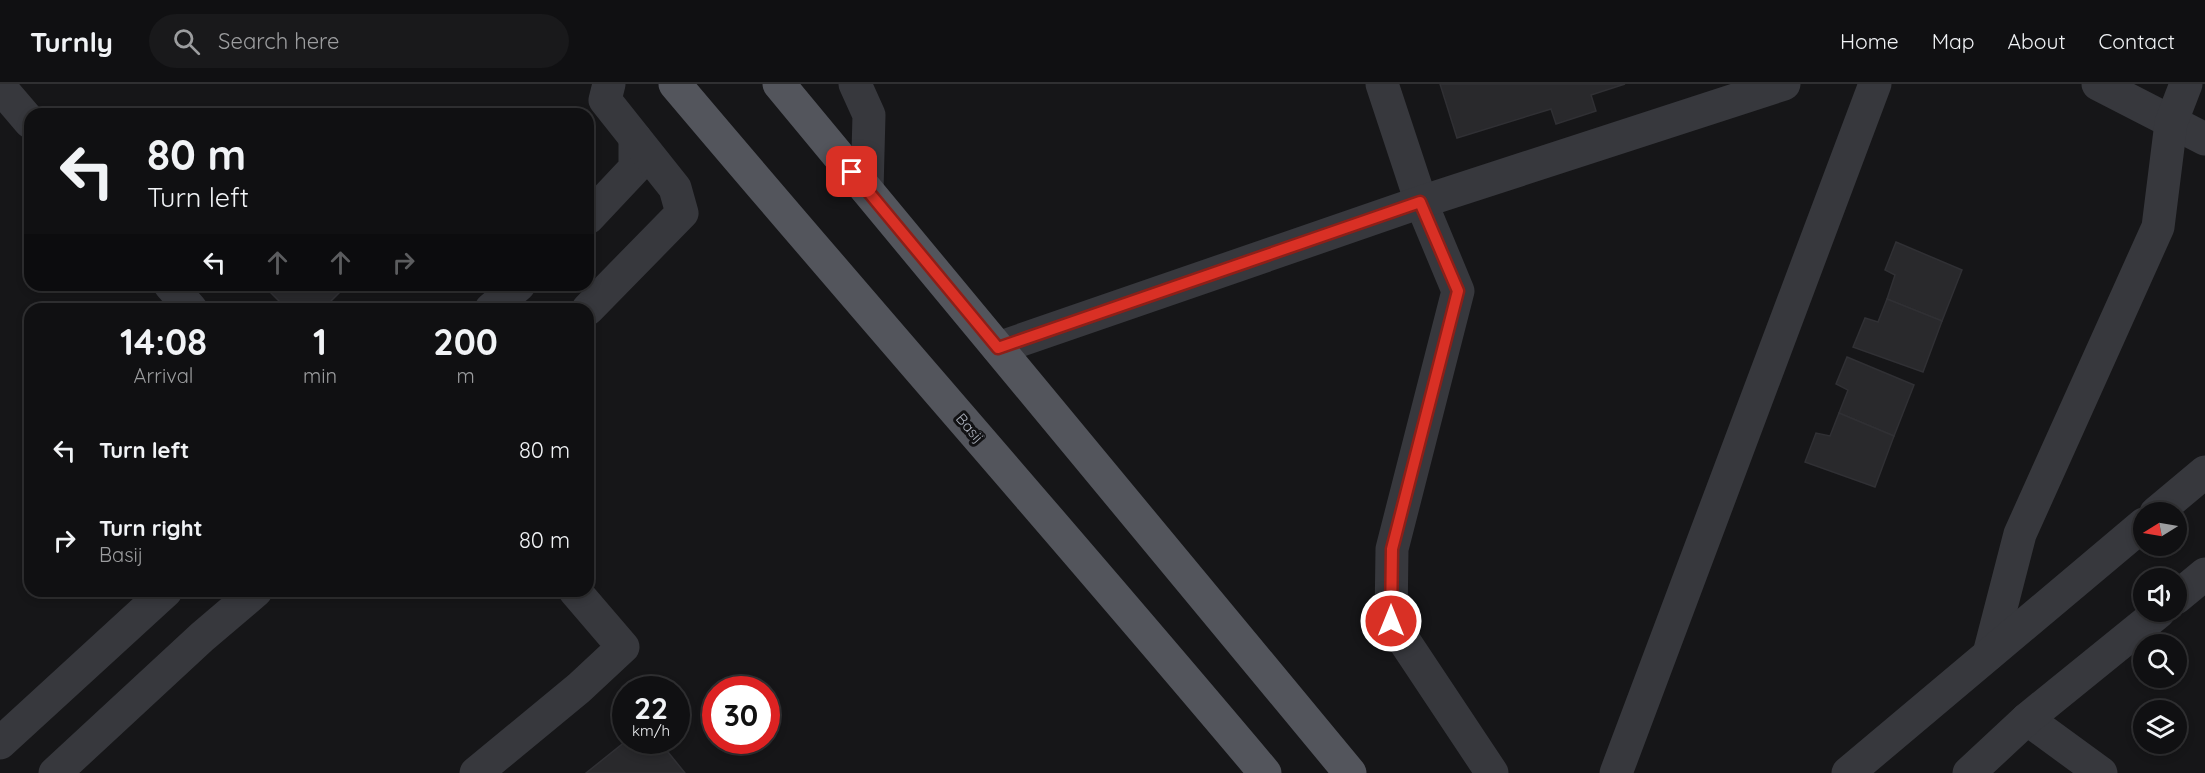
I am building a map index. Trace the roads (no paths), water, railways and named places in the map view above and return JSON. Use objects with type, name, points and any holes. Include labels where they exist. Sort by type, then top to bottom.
[{"type":"main road","name":"Basij","points":[[675,84],[830,268],[1112,591],[1265,773]]},
{"type":"main road","points":[[779,84],[1350,773]]},
{"type":"street","points":[[594,303],[682,213],[675,188],[605,100],[609,84]]},
{"type":"street","points":[[855,84],[869,115],[867,190]]},
{"type":"street","points":[[1382,84],[1420,202],[1458,291],[1392,549],[1391,621],[1492,773]]},
{"type":"street","points":[[998,348],[1420,202],[1784,84]]},
{"type":"street","points":[[1616,773],[1875,84]]},
{"type":"street","points":[[2098,84],[2205,139]]},
{"type":"street","points":[[1989,654],[2020,534],[2158,227],[2171,123],[2186,84]]},
{"type":"street","points":[[0,87],[24,115]]},
{"type":"street","points":[[594,212],[635,168],[634,138]]},
{"type":"street","points":[[175,291],[186,303]]},
{"type":"street","points":[[498,303],[512,291]]},
{"type":"street","points":[[2169,502],[2205,472]]},
{"type":"street","points":[[1848,773],[2133,533]]},
{"type":"street","points":[[2187,589],[2205,574]]},
{"type":"street","points":[[0,743],[159,597]]},
{"type":"street","points":[[55,773],[202,637],[249,597]]},
{"type":"street","points":[[476,773],[579,688],[623,647],[580,597]]},
{"type":"street","points":[[1969,773],[2027,720],[2147,622]]},
{"type":"street","points":[[2027,720],[2101,773]]}]
